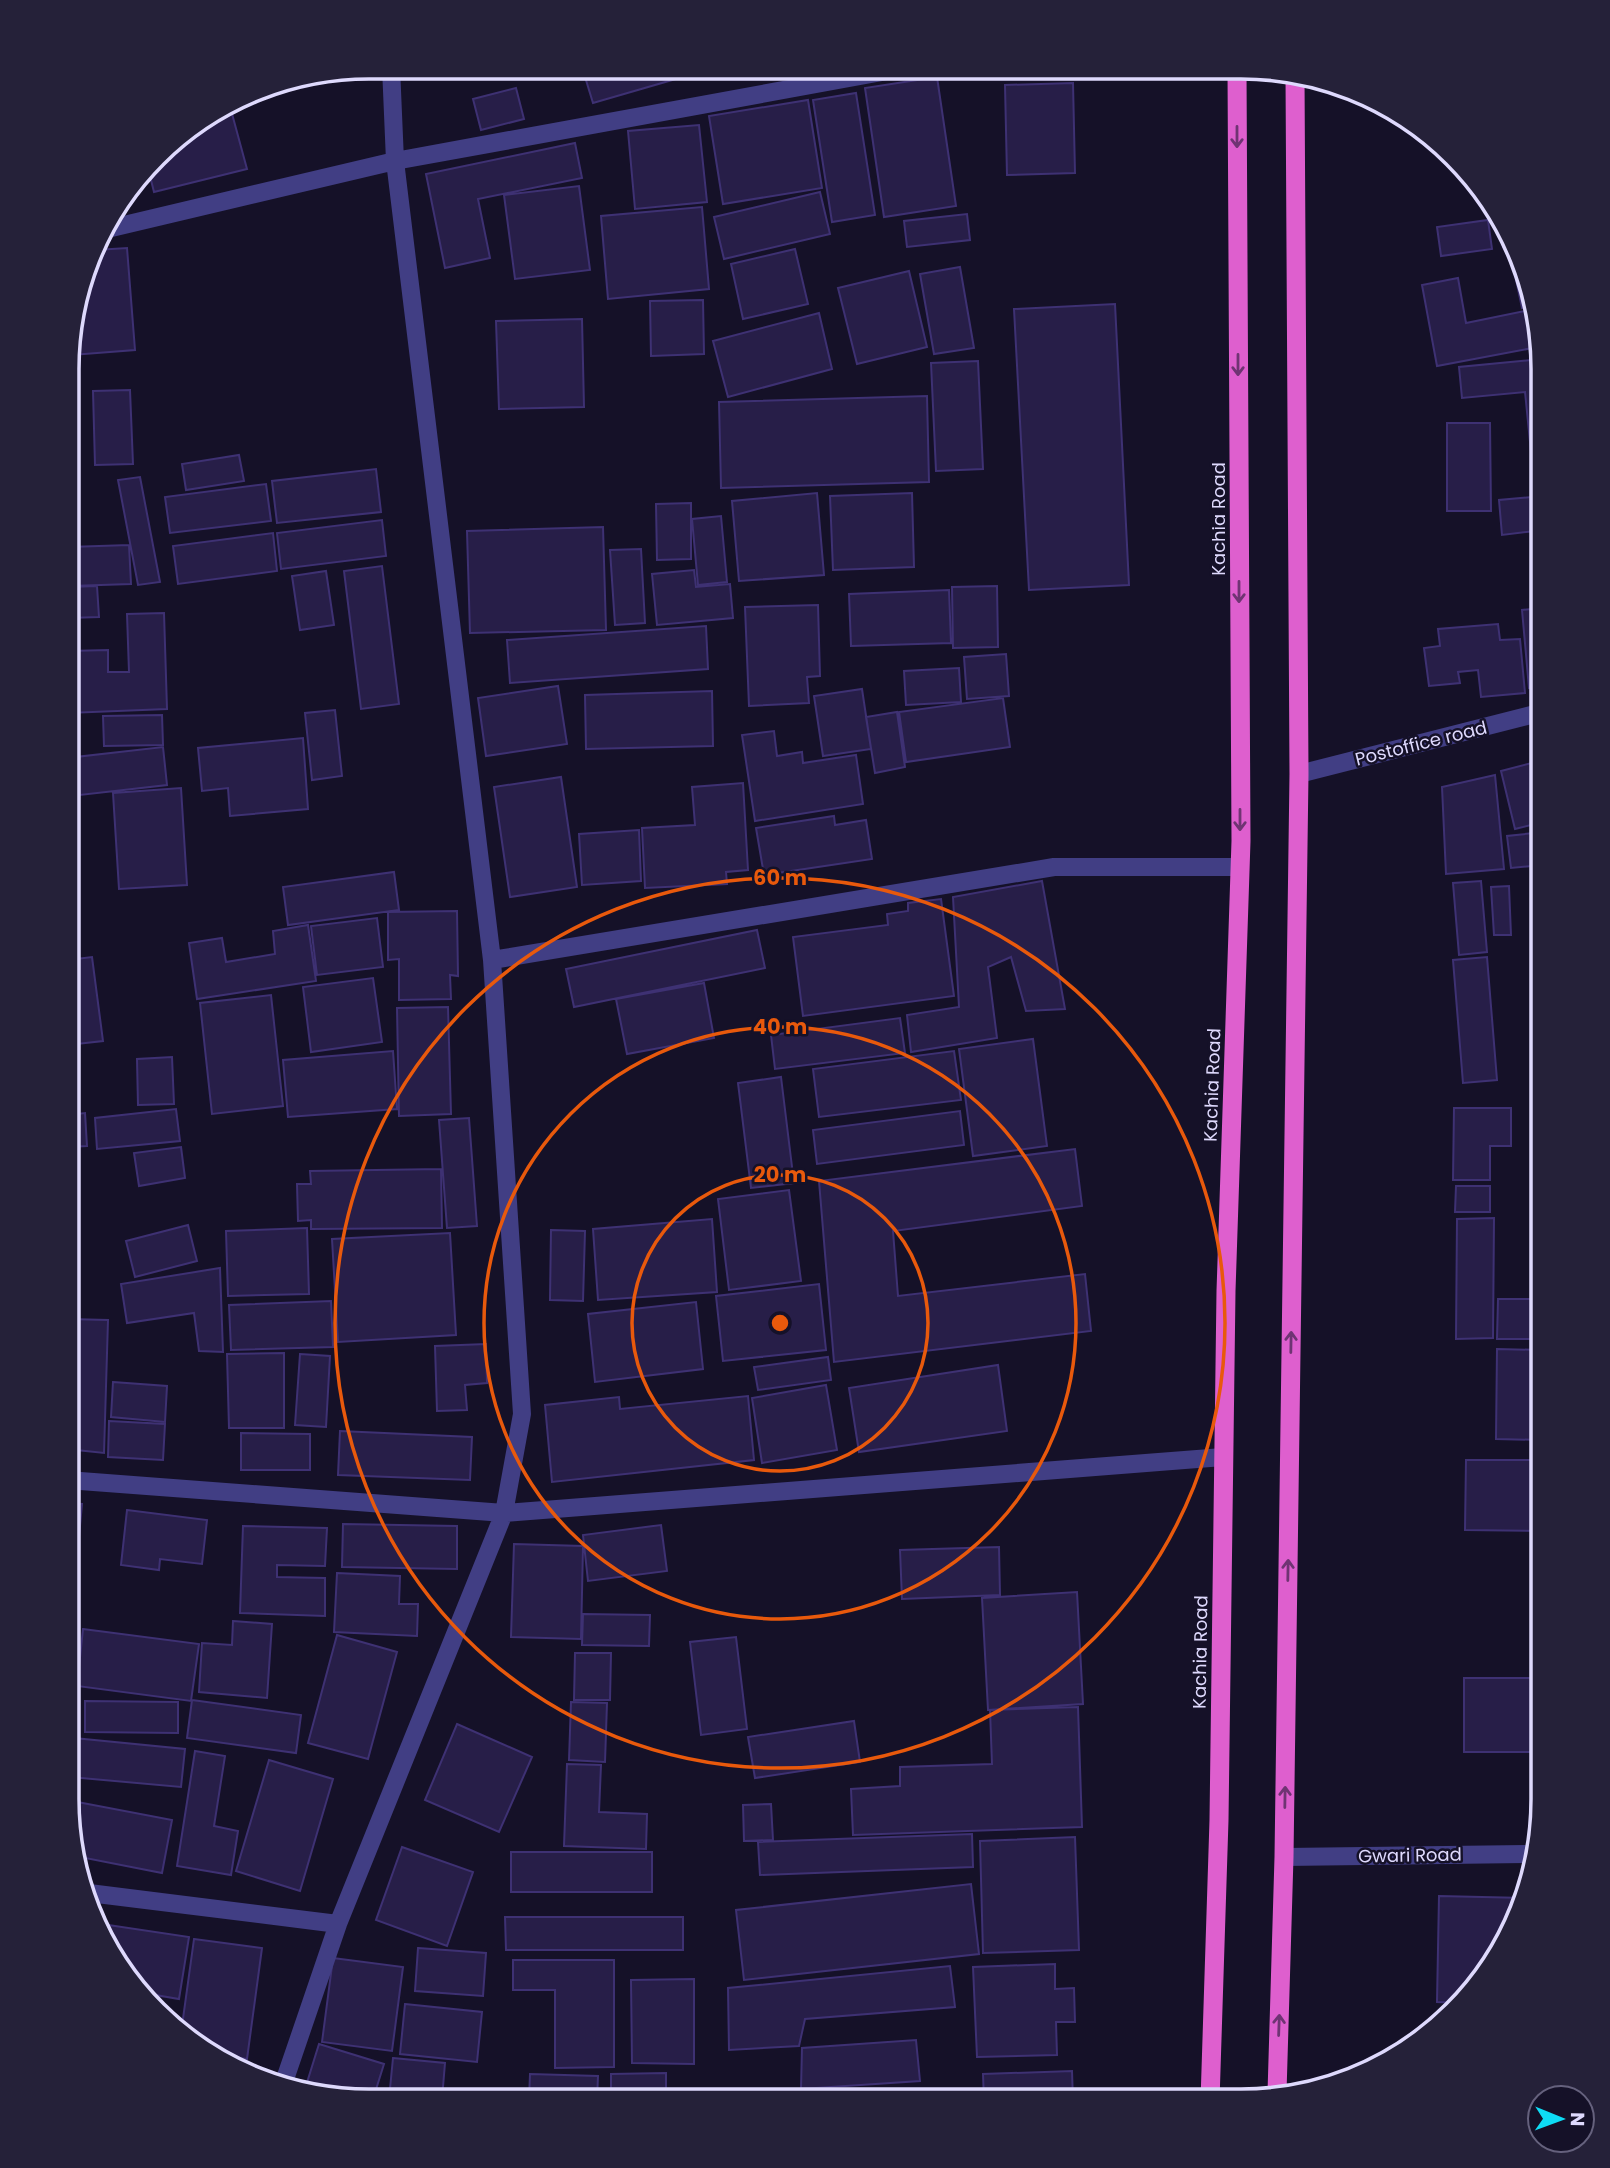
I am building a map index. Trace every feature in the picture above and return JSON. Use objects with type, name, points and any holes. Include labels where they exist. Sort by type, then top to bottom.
[{"type":"highway","name":"Kachia Road","points":[[1210,2089],[1219,1820],[1227,1277],[1240,867],[1237,79]]},
{"type":"highway","points":[[1277,2087],[1284,1857],[1299,774],[1295,84]]},
{"type":"street","points":[[286,2077],[338,1923],[504,1513],[522,1414],[492,960],[395,162],[392,79]]},
{"type":"street","points":[[116,227],[395,162],[844,79]]},
{"type":"street","name":"Postoffice road","points":[[1299,774],[1531,715]]},
{"type":"street","points":[[492,960],[1054,867],[1240,867]]},
{"type":"street","points":[[79,1481],[504,1513],[1223,1457]]},
{"type":"street","name":"Gwari Road","points":[[1284,1857],[1526,1854]]},
{"type":"street","points":[[95,1894],[338,1923]]},
{"type":"building","points":[[586,79],[676,79],[593,103]]},
{"type":"building","points":[[937,79],[956,206],[884,217],[865,88]]},
{"type":"building","points":[[1073,83],[1075,173],[1007,175],[1005,85]]},
{"type":"building","points":[[516,88],[524,119],[481,130],[473,99]]},
{"type":"building","points":[[856,93],[875,215],[832,222],[813,100]]},
{"type":"building","points":[[808,100],[822,188],[723,204],[709,116]]},
{"type":"building","points":[[232,114],[247,169],[154,192],[151,178],[164,164],[192,139]]},
{"type":"building","points":[[699,125],[707,202],[635,209],[628,131]]},
{"type":"building","points":[[575,143],[582,178],[478,199],[490,258],[445,268],[426,174]]},
{"type":"building","points":[[579,186],[590,270],[515,279],[504,195]]},
{"type":"building","points":[[820,192],[830,234],[724,259],[714,217]]},
{"type":"building","points":[[702,207],[709,289],[608,299],[601,216]]},
{"type":"building","points":[[967,214],[970,240],[907,247],[904,221]]},
{"type":"building","points":[[1488,220],[1492,249],[1441,256],[1437,227]]},
{"type":"building","points":[[127,248],[135,350],[79,354],[84,313],[94,276],[105,249]]},
{"type":"building","points":[[795,249],[808,304],[743,319],[731,264]]},
{"type":"building","points":[[960,267],[974,348],[934,354],[920,274]]},
{"type":"building","points":[[909,271],[927,347],[857,364],[838,288]]},
{"type":"building","points":[[1514,272],[1524,307],[1522,308]]},
{"type":"building","points":[[1458,278],[1466,323],[1525,311],[1531,348],[1437,366],[1422,285]]},
{"type":"building","points":[[703,300],[704,354],[651,356],[650,301]]},
{"type":"building","points":[[1115,304],[1129,585],[1029,590],[1014,309]]},
{"type":"building","points":[[819,313],[832,369],[728,397],[713,341]]},
{"type":"building","points":[[582,319],[584,407],[499,409],[496,321]]},
{"type":"building","points":[[1531,360],[1531,452],[1525,392],[1462,398],[1459,367]]},
{"type":"building","points":[[978,361],[983,469],[936,471],[931,363]]},
{"type":"building","points":[[130,390],[133,464],[95,465],[93,391]]},
{"type":"building","points":[[927,396],[929,482],[721,488],[719,402]]},
{"type":"building","points":[[1447,423],[1490,423],[1491,511],[1447,511]]},
{"type":"building","points":[[239,455],[244,481],[186,490],[182,464]]},
{"type":"building","points":[[376,469],[381,512],[277,523],[272,481]]},
{"type":"building","points":[[140,477],[160,582],[138,585],[118,480]]},
{"type":"building","points":[[266,484],[271,521],[170,533],[165,497]]},
{"type":"building","points":[[817,493],[824,575],[739,581],[732,501]]},
{"type":"building","points":[[912,493],[914,567],[833,570],[830,496]]},
{"type":"building","points":[[1531,497],[1531,531],[1502,535],[1499,500]]},
{"type":"building","points":[[691,503],[691,559],[657,560],[656,504]]},
{"type":"building","points":[[721,516],[727,582],[698,585],[692,519]]},
{"type":"building","points":[[382,520],[386,556],[281,569],[277,533]]},
{"type":"building","points":[[603,527],[606,630],[470,633],[467,531]]},
{"type":"building","points":[[273,533],[277,571],[178,584],[173,546]]},
{"type":"building","points":[[129,545],[131,584],[79,586],[79,547]]},
{"type":"building","points":[[641,549],[645,623],[615,625],[610,550]]},
{"type":"building","points":[[382,566],[399,704],[361,709],[344,571]]},
{"type":"building","points":[[694,570],[696,587],[730,584],[733,618],[657,625],[652,574]]},
{"type":"building","points":[[326,571],[334,625],[300,630],[292,576]]},
{"type":"building","points":[[97,586],[99,617],[79,618],[79,587]]},
{"type":"building","points":[[997,586],[998,647],[953,648],[952,587]]},
{"type":"building","points":[[949,590],[951,643],[851,646],[849,594]]},
{"type":"building","points":[[818,605],[820,676],[807,677],[809,703],[749,706],[745,607]]},
{"type":"building","points":[[1531,609],[1529,688],[1522,610]]},
{"type":"building","points":[[164,613],[167,709],[79,713],[79,651],[108,650],[108,672],[129,672],[127,614]]},
{"type":"building","points":[[1498,624],[1500,640],[1520,639],[1525,693],[1481,697],[1478,670],[1458,672],[1460,683],[1429,686],[1424,648],[1440,646],[1438,629]]},
{"type":"building","points":[[706,626],[708,669],[510,683],[507,640]]},
{"type":"building","points":[[1006,654],[1009,696],[967,699],[964,657]]},
{"type":"building","points":[[959,668],[961,702],[906,705],[904,671]]},
{"type":"building","points":[[558,686],[567,744],[486,756],[478,698]]},
{"type":"building","points":[[862,689],[871,749],[823,756],[814,696]]},
{"type":"building","points":[[712,691],[713,746],[586,749],[585,695]]},
{"type":"building","points":[[1003,698],[1010,747],[906,762],[899,712]]},
{"type":"building","points":[[335,710],[342,776],[312,780],[305,713]]},
{"type":"building","points":[[897,712],[905,767],[875,773],[866,717]]},
{"type":"building","points":[[162,715],[163,745],[104,746],[103,716]]},
{"type":"building","points":[[774,731],[777,756],[802,752],[803,763],[856,755],[863,804],[755,821],[742,735]]},
{"type":"building","points":[[303,738],[308,809],[230,816],[228,788],[202,791],[198,748]]},
{"type":"building","points":[[163,747],[167,785],[80,795],[79,757]]},
{"type":"building","points":[[1531,763],[1531,825],[1515,829],[1501,771]]},
{"type":"building","points":[[1495,775],[1504,869],[1446,874],[1442,787]]},
{"type":"building","points":[[561,777],[577,887],[510,897],[494,787]]},
{"type":"building","points":[[743,783],[748,870],[726,872],[727,884],[645,888],[642,828],[695,825],[692,787]]},
{"type":"building","points":[[181,788],[187,885],[119,889],[113,793]]},
{"type":"building","points":[[834,816],[835,825],[866,820],[872,859],[764,875],[756,828]]},
{"type":"building","points":[[639,830],[641,881],[582,885],[579,834]]},
{"type":"building","points":[[1531,833],[1531,866],[1511,868],[1507,836]]},
{"type":"building","points":[[394,872],[399,910],[288,925],[283,887]]},
{"type":"building","points":[[1042,881],[1065,1009],[1026,1011],[1011,957],[988,967],[997,1038],[911,1052],[907,1015],[959,1007],[953,897]]},
{"type":"building","points":[[1481,881],[1487,952],[1459,955],[1453,883]]},
{"type":"building","points":[[1509,886],[1511,935],[1494,935],[1491,887]]},
{"type":"building","points":[[941,899],[954,996],[803,1016],[793,937],[888,925],[887,914],[908,911],[908,903]]},
{"type":"building","points":[[457,911],[458,976],[450,975],[451,999],[399,1000],[399,959],[388,960],[388,912]]},
{"type":"building","points":[[377,918],[383,967],[317,975],[311,926]]},
{"type":"building","points":[[308,925],[316,981],[197,999],[189,943],[222,938],[226,962],[275,954],[273,931]]},
{"type":"building","points":[[757,930],[765,968],[574,1007],[566,969]]},
{"type":"building","points":[[92,957],[103,1041],[79,1044],[79,959]]},
{"type":"building","points":[[1487,957],[1497,1080],[1463,1083],[1453,960]]},
{"type":"building","points":[[373,978],[382,1042],[311,1052],[303,987]]},
{"type":"building","points":[[704,983],[714,1038],[627,1054],[616,999]]},
{"type":"building","points":[[271,995],[283,1106],[212,1114],[200,1003]]},
{"type":"building","points":[[448,1007],[451,1114],[399,1116],[397,1008]]},
{"type":"building","points":[[900,1018],[905,1053],[775,1069],[771,1035]]},
{"type":"building","points":[[1033,1039],[1047,1146],[973,1156],[959,1049]]},
{"type":"building","points":[[393,1051],[397,1109],[288,1117],[283,1060]]},
{"type":"building","points":[[954,1051],[961,1100],[819,1117],[813,1069]]},
{"type":"building","points":[[172,1057],[174,1104],[138,1105],[137,1059]]},
{"type":"building","points":[[781,1077],[794,1183],[751,1188],[738,1083]]},
{"type":"building","points":[[1454,1108],[1511,1108],[1511,1146],[1490,1146],[1490,1180],[1453,1180]]},
{"type":"building","points":[[176,1109],[180,1141],[97,1149],[95,1118]]},
{"type":"building","points":[[960,1111],[964,1145],[817,1164],[813,1130]]},
{"type":"building","points":[[85,1113],[87,1146],[79,1146],[79,1114]]},
{"type":"building","points":[[469,1118],[477,1226],[447,1228],[439,1120]]},
{"type":"building","points":[[181,1147],[185,1178],[139,1186],[134,1153]]},
{"type":"building","points":[[1075,1149],[1082,1206],[893,1231],[898,1296],[1085,1274],[1091,1331],[834,1362],[819,1181]]},
{"type":"building","points":[[441,1169],[442,1228],[311,1229],[311,1220],[298,1221],[297,1184],[311,1184],[310,1171]]},
{"type":"building","points":[[1456,1186],[1490,1186],[1490,1212],[1455,1212]]},
{"type":"building","points":[[789,1190],[801,1281],[729,1290],[718,1199]]},
{"type":"building","points":[[1494,1218],[1493,1338],[1456,1339],[1457,1219]]},
{"type":"building","points":[[712,1219],[717,1292],[598,1300],[593,1229]]},
{"type":"building","points":[[188,1225],[197,1261],[135,1277],[126,1241]]},
{"type":"building","points":[[307,1228],[309,1294],[228,1296],[226,1231]]},
{"type":"building","points":[[551,1230],[585,1231],[583,1301],[550,1300]]},
{"type":"building","points":[[450,1233],[456,1335],[338,1342],[332,1239]]},
{"type":"building","points":[[220,1268],[223,1352],[199,1351],[194,1313],[127,1323],[121,1284]]},
{"type":"building","points":[[819,1284],[826,1350],[723,1361],[716,1296]]},
{"type":"building","points":[[1498,1299],[1531,1299],[1531,1339],[1497,1339]]},
{"type":"building","points":[[331,1301],[333,1347],[231,1350],[229,1305]]},
{"type":"building","points":[[696,1302],[703,1369],[595,1382],[588,1314]]},
{"type":"building","points":[[79,1319],[108,1320],[104,1453],[79,1450]]},
{"type":"building","points":[[486,1344],[487,1383],[465,1385],[467,1410],[437,1411],[435,1346]]},
{"type":"building","points":[[1497,1349],[1531,1350],[1531,1440],[1496,1439]]},
{"type":"building","points":[[284,1353],[284,1428],[229,1428],[227,1354]]},
{"type":"building","points":[[300,1354],[330,1356],[326,1427],[295,1425]]},
{"type":"building","points":[[828,1357],[831,1380],[758,1390],[754,1367]]},
{"type":"building","points":[[998,1365],[1007,1431],[859,1452],[849,1388]]},
{"type":"building","points":[[113,1382],[167,1386],[165,1422],[111,1417]]},
{"type":"building","points":[[826,1385],[837,1450],[762,1463],[752,1398]]},
{"type":"building","points":[[748,1396],[754,1460],[552,1482],[545,1405],[619,1397],[620,1409]]},
{"type":"building","points":[[109,1421],[165,1424],[163,1460],[108,1457]]},
{"type":"building","points":[[340,1431],[472,1437],[470,1480],[338,1475]]},
{"type":"building","points":[[241,1433],[310,1434],[310,1470],[241,1470]]},
{"type":"building","points":[[1466,1460],[1531,1460],[1531,1531],[1465,1530]]},
{"type":"building","points":[[79,1504],[82,1504],[79,1537]]},
{"type":"building","points":[[127,1510],[207,1520],[202,1564],[160,1559],[159,1570],[121,1565]]},
{"type":"building","points":[[343,1524],[457,1526],[457,1569],[342,1567]]},
{"type":"building","points":[[661,1525],[667,1571],[588,1581],[583,1535]]},
{"type":"building","points":[[243,1526],[327,1528],[325,1566],[277,1565],[277,1577],[325,1578],[325,1616],[240,1613]]},
{"type":"building","points":[[514,1544],[583,1546],[581,1639],[511,1637]]},
{"type":"building","points":[[999,1547],[1000,1595],[902,1599],[900,1550]]},
{"type":"building","points":[[337,1573],[400,1576],[399,1604],[418,1604],[417,1636],[334,1632]]},
{"type":"building","points":[[1077,1592],[1083,1704],[988,1710],[982,1598]]},
{"type":"building","points":[[583,1614],[650,1615],[649,1646],[582,1645]]},
{"type":"building","points":[[233,1621],[272,1624],[267,1698],[199,1692],[202,1643],[232,1645]]},
{"type":"building","points":[[83,1629],[199,1644],[191,1701],[79,1686]]},
{"type":"building","points":[[337,1635],[397,1652],[368,1759],[308,1743]]},
{"type":"building","points":[[736,1637],[747,1729],[701,1735],[690,1642]]},
{"type":"building","points":[[575,1653],[611,1653],[610,1700],[574,1700]]},
{"type":"building","points":[[1464,1678],[1531,1678],[1531,1752],[1464,1752]]},
{"type":"building","points":[[192,1700],[301,1715],[296,1753],[187,1738]]},
{"type":"building","points":[[85,1701],[178,1702],[178,1733],[85,1732]]},
{"type":"building","points":[[571,1702],[607,1703],[605,1762],[569,1760]]},
{"type":"building","points":[[1078,1707],[1082,1827],[853,1835],[851,1789],[900,1786],[900,1767],[992,1764],[990,1710]]},
{"type":"building","points":[[854,1721],[860,1762],[755,1778],[748,1737]]},
{"type":"building","points":[[457,1724],[532,1757],[499,1832],[425,1800]]},
{"type":"building","points":[[79,1738],[185,1749],[181,1787],[79,1778]]},
{"type":"building","points":[[195,1751],[225,1756],[214,1826],[238,1831],[231,1875],[177,1866]]},
{"type":"building","points":[[269,1760],[333,1779],[300,1891],[236,1871]]},
{"type":"building","points":[[567,1764],[601,1765],[599,1812],[647,1814],[646,1849],[564,1846]]},
{"type":"building","points":[[79,1802],[172,1820],[162,1873],[85,1858]]},
{"type":"building","points":[[771,1804],[773,1840],[744,1841],[743,1805]]},
{"type":"building","points":[[972,1834],[973,1867],[760,1875],[758,1842]]},
{"type":"building","points":[[1075,1837],[1079,1950],[983,1953],[980,1841]]},
{"type":"building","points":[[402,1847],[473,1872],[447,1946],[376,1920]]},
{"type":"building","points":[[511,1852],[652,1852],[652,1892],[511,1892]]},
{"type":"building","points":[[971,1884],[979,1954],[744,1980],[736,1910]]},
{"type":"building","points":[[1439,1896],[1514,1898],[1492,1944],[1471,1976],[1447,2002],[1437,2002]]},
{"type":"building","points":[[505,1917],[683,1917],[683,1950],[506,1950]]},
{"type":"building","points":[[108,1925],[189,1937],[179,1999],[156,1995],[128,1960]]},
{"type":"building","points":[[194,1939],[262,1948],[247,2059],[224,2050],[183,2021]]},
{"type":"building","points":[[418,1948],[486,1953],[483,1996],[415,1991]]},
{"type":"building","points":[[333,1958],[403,1967],[392,2051],[322,2042]]},
{"type":"building","points":[[513,1960],[614,1960],[614,2067],[555,2068],[555,1990],[513,1990]]},
{"type":"building","points":[[1055,1964],[1055,1989],[1074,1988],[1075,2022],[1056,2022],[1057,2055],[977,2057],[973,1967]]},
{"type":"building","points":[[950,1966],[955,2007],[805,2019],[799,2046],[729,2050],[728,1988]]},
{"type":"building","points":[[694,1979],[694,2064],[632,2063],[631,1980]]},
{"type":"building","points":[[405,2004],[482,2012],[477,2062],[400,2054]]},
{"type":"building","points":[[916,2040],[920,2081],[801,2089],[802,2048]]},
{"type":"building","points":[[319,2044],[384,2064],[376,2089],[350,2089],[307,2082]]},
{"type":"building","points":[[393,2058],[445,2063],[443,2089],[390,2089]]},
{"type":"building","points":[[1072,2071],[1073,2089],[984,2089],[983,2074]]},
{"type":"building","points":[[666,2073],[666,2089],[611,2089],[611,2074]]},
{"type":"building","points":[[530,2074],[598,2076],[597,2089],[529,2089]]}]
